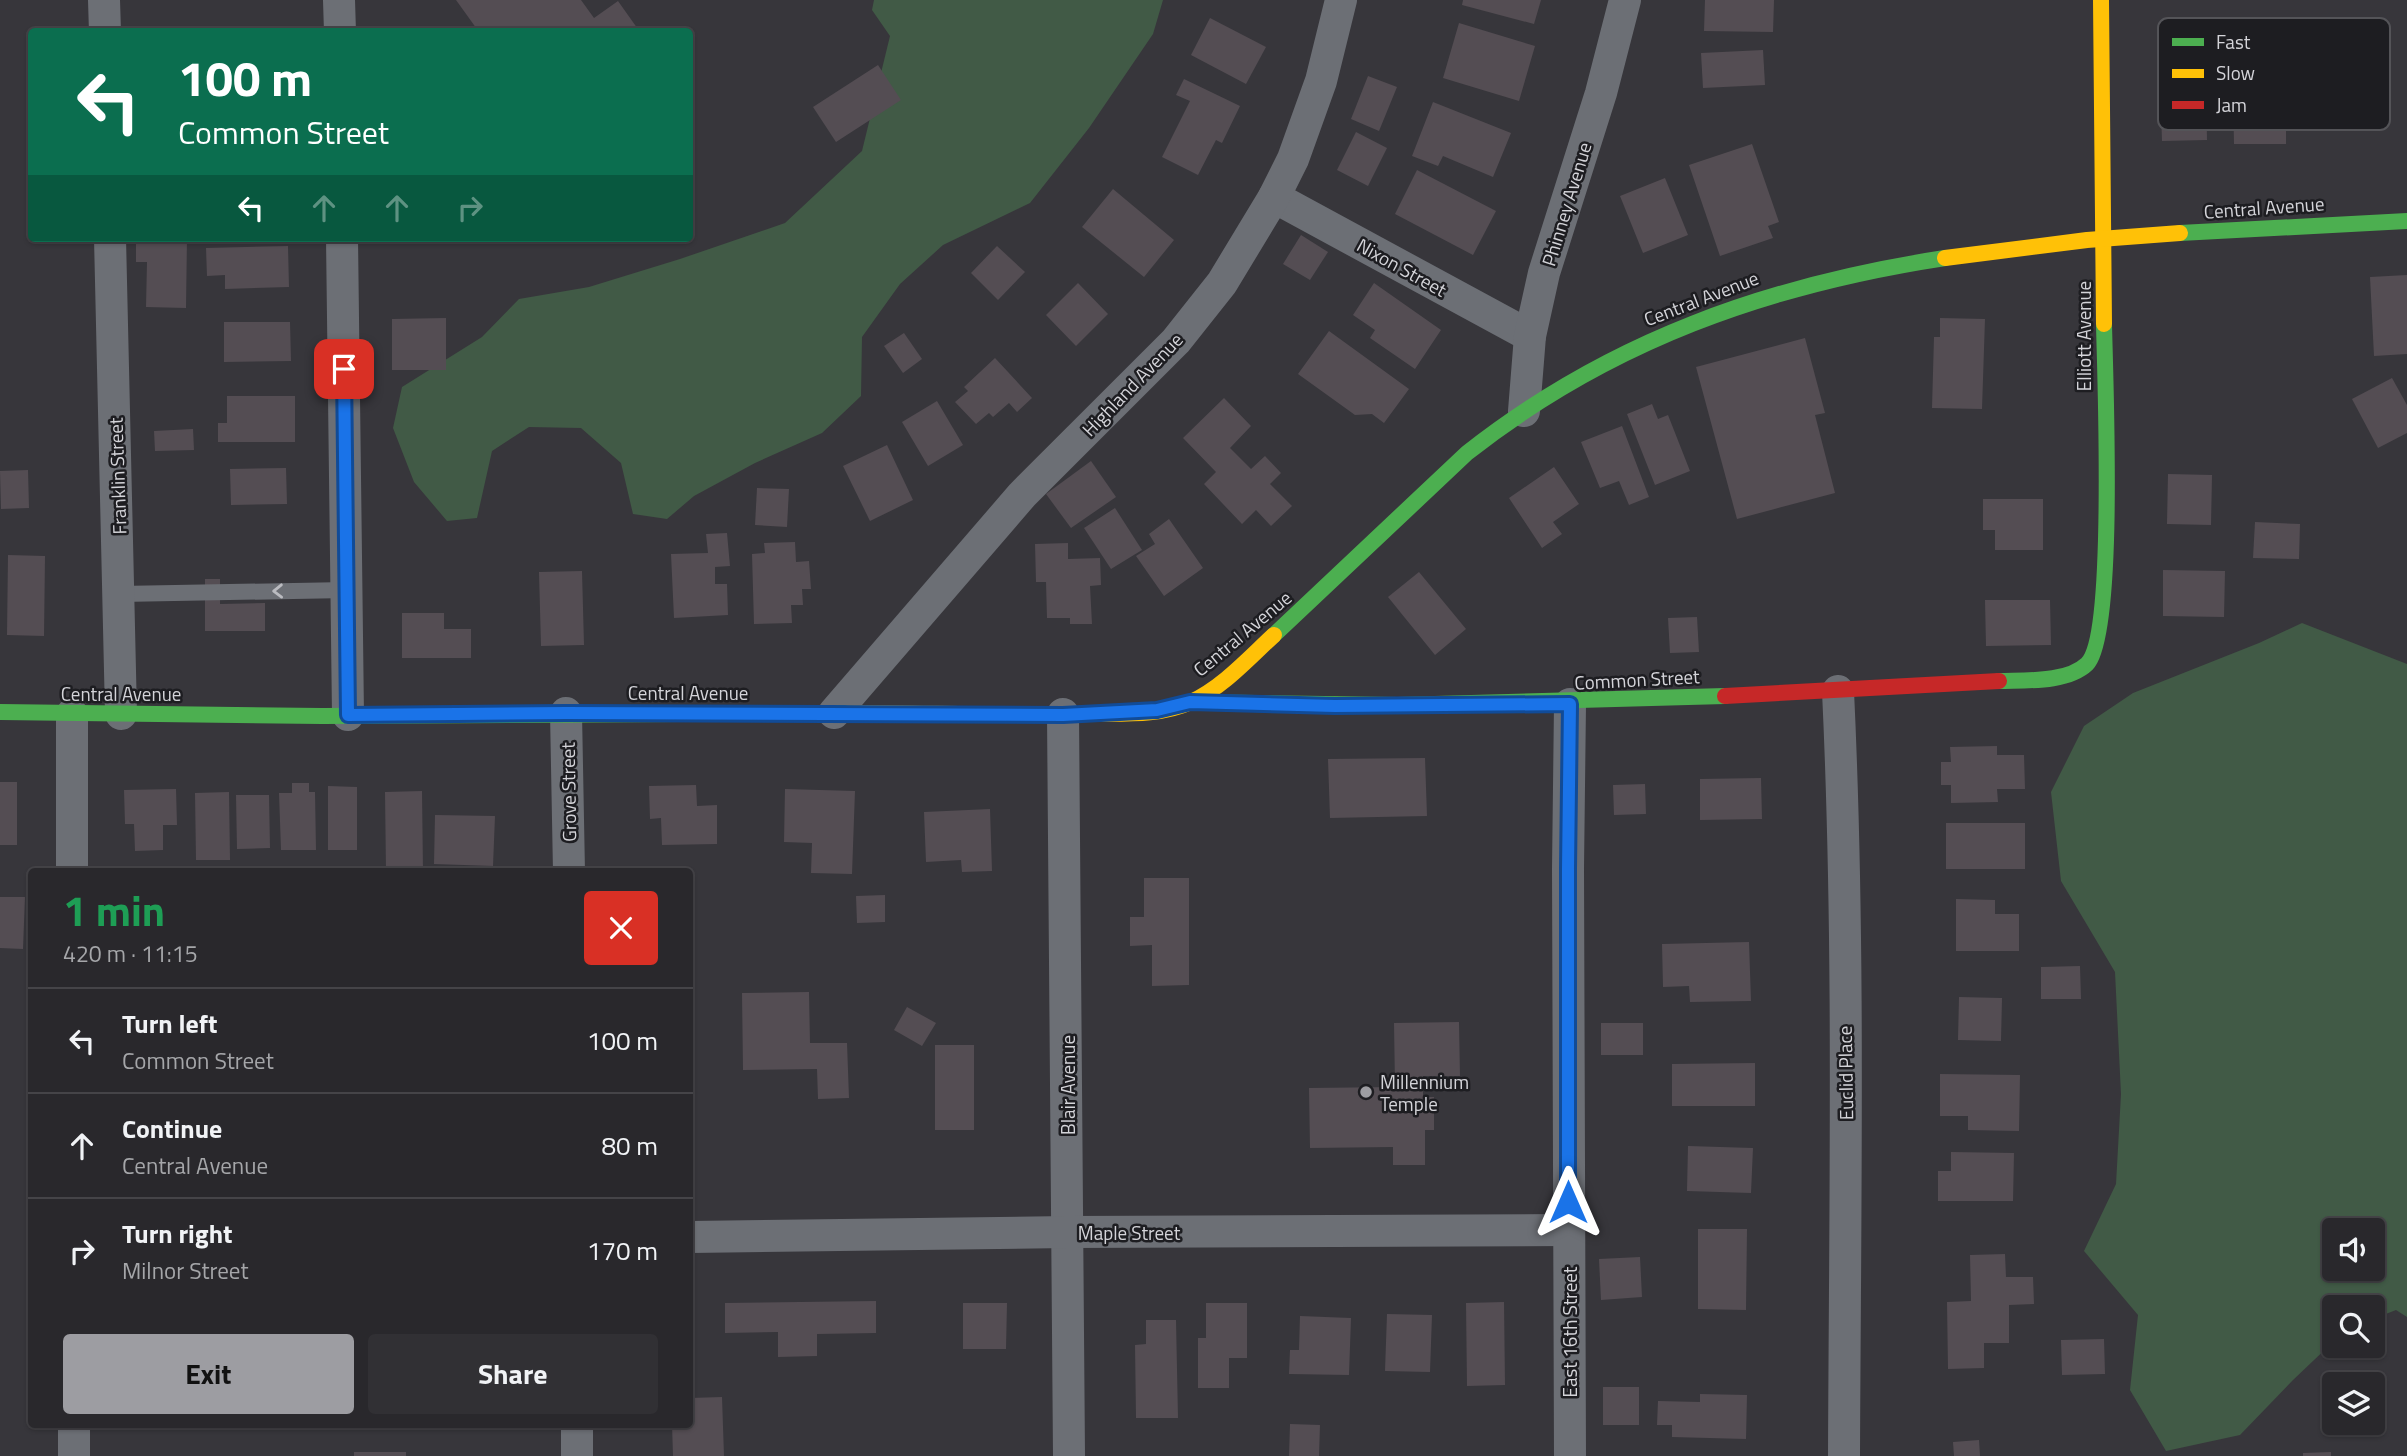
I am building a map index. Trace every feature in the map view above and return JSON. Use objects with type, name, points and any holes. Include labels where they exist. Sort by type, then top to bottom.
[{"type":"street","points":[[104,0],[105,28]]},
{"type":"street","points":[[339,0],[340,28]]},
{"type":"street","name":"Highland Avenue","points":[[834,713],[1022,495],[1176,341],[1222,283],[1275,197],[1308,122],[1341,0]]},
{"type":"street","name":"Phinney Avenue","points":[[1524,411],[1530,337],[1545,273],[1601,93],[1625,0]]},
{"type":"street","name":"Elliott Avenue","points":[[2084,667],[2092,658],[2098,643],[2102,617],[2105,509],[2101,0]]},
{"type":"street","name":"Nixon Street","points":[[1275,197],[1530,337]]},
{"type":"street","name":"Central Avenue","points":[[0,712],[72,715],[1063,715],[1157,710],[1190,702],[1227,677],[1310,605],[1451,467],[1524,411],[1587,371],[1710,314],[1781,291],[1859,272],[1942,257],[2104,238],[2407,220]]},
{"type":"street","name":"Franklin Street","points":[[110,242],[121,715]]},
{"type":"street","points":[[342,242],[348,715]]},
{"type":"street","name":"Common Street","points":[[1190,702],[1335,706],[1570,704],[2023,680],[2071,674],[2084,667]]},
{"type":"street","name":"Euclid Place","points":[[1838,691],[1846,1127],[1844,1456]]},
{"type":"street","name":"East 16th Street","points":[[1570,704],[1570,1456]]},
{"type":"street","name":"Grove Street","points":[[566,713],[569,868]]},
{"type":"street","points":[[72,715],[72,868]]},
{"type":"street","name":"Blair Avenue","points":[[1063,715],[1069,1456]]},
{"type":"street","name":"Maple Street","points":[[693,1237],[1568,1230]]},
{"type":"street","points":[[74,1428],[74,1456]]},
{"type":"street","points":[[577,1428],[577,1456]]},
{"type":"lane","points":[[120,594],[347,590]]},
{"type":"green space","points":[[874,0],[1163,0],[1153,34],[1089,128],[1030,203],[943,245],[900,284],[862,337],[861,396],[822,433],[755,463],[694,496],[667,519],[633,514],[621,463],[581,428],[529,427],[492,451],[477,518],[447,521],[414,482],[393,428],[402,387],[482,337],[519,299],[589,287],[785,223],[862,151],[890,36],[872,10]]},
{"type":"green space","points":[[2302,623],[2407,664],[2407,1317],[2396,1310],[2385,1314],[2385,1295],[2322,1295],[2322,1352],[2240,1435],[2166,1451],[2130,1390],[2138,1315],[2084,1251],[2116,1184],[2121,1094],[2115,972],[2061,881],[2051,792],[2084,726],[2133,693]]},
{"type":"building","points":[[456,0],[581,0],[594,18],[618,1],[637,28],[476,28]]},
{"type":"building","points":[[1463,0],[1541,0],[1534,24],[1462,5]]},
{"type":"building","points":[[1705,0],[1774,0],[1773,32],[1704,31]]},
{"type":"building","points":[[1210,18],[1266,47],[1246,84],[1191,55]]},
{"type":"building","points":[[1459,23],[1535,46],[1519,101],[1443,78]]},
{"type":"building","points":[[1763,50],[1765,85],[1703,88],[1701,53]]},
{"type":"building","points":[[878,65],[901,100],[836,142],[813,107]]},
{"type":"building","points":[[1368,76],[1397,87],[1379,131],[1351,119]]},
{"type":"building","points":[[1184,79],[1240,106],[1222,143],[1216,140],[1198,175],[1162,157],[1190,101],[1176,95]]},
{"type":"building","points":[[1433,102],[1511,133],[1493,177],[1443,156],[1438,166],[1412,156]]},
{"type":"building","points":[[2162,130],[2207,130],[2207,140],[2162,141]]},
{"type":"building","points":[[2234,130],[2286,130],[2286,144],[2234,144]]},
{"type":"building","points":[[1356,132],[1387,148],[1368,186],[1337,170]]},
{"type":"building","points":[[1752,144],[1779,222],[1768,226],[1773,238],[1720,256],[1689,165]]},
{"type":"building","points":[[1417,170],[1496,211],[1473,255],[1395,214]]},
{"type":"building","points":[[1665,178],[1688,235],[1643,253],[1620,196]]},
{"type":"building","points":[[1113,189],[1174,240],[1144,277],[1082,227]]},
{"type":"building","points":[[1301,235],[1328,252],[1310,280],[1283,264]]},
{"type":"building","points":[[136,242],[187,242],[186,308],[146,307],[147,262],[136,262]]},
{"type":"building","points":[[288,246],[289,287],[225,289],[225,275],[207,276],[206,248]]},
{"type":"building","points":[[997,246],[1025,272],[998,300],[971,273]]},
{"type":"building","points":[[2407,275],[2407,354],[2374,356],[2370,277]]},
{"type":"building","points":[[1078,283],[1108,314],[1076,346],[1046,315]]},
{"type":"building","points":[[1374,283],[1441,330],[1415,369],[1370,338],[1375,330],[1353,315]]},
{"type":"building","points":[[446,318],[446,370],[392,370],[392,319]]},
{"type":"building","points":[[1940,318],[1985,319],[1982,409],[1932,408],[1934,337],[1940,337]]},
{"type":"building","points":[[224,322],[290,322],[291,361],[224,362]]},
{"type":"building","points":[[1329,331],[1409,389],[1384,423],[1372,414],[1355,415],[1298,374]]},
{"type":"building","points":[[904,333],[922,359],[903,373],[884,346]]},
{"type":"building","points":[[1805,338],[1825,413],[1815,415],[1835,493],[1737,519],[1696,367]]},
{"type":"building","points":[[995,358],[1032,398],[1017,412],[1009,403],[993,417],[989,413],[976,424],[955,402],[968,391],[964,387]]},
{"type":"building","points":[[2392,378],[2407,405],[2407,433],[2378,448],[2352,399]]},
{"type":"building","points":[[227,396],[295,396],[295,442],[218,442],[218,423],[227,423]]},
{"type":"building","points":[[1224,398],[1251,426],[1230,448],[1251,469],[1265,456],[1281,473],[1270,484],[1292,506],[1271,526],[1256,510],[1242,524],[1204,484],[1216,472],[1183,438]]},
{"type":"building","points":[[937,401],[963,445],[928,466],[902,422]]},
{"type":"building","points":[[1652,404],[1658,419],[1668,415],[1690,471],[1655,485],[1627,414]]},
{"type":"building","points":[[1622,426],[1649,497],[1629,505],[1619,481],[1600,488],[1581,442]]},
{"type":"building","points":[[193,429],[194,450],[155,451],[154,431]]},
{"type":"building","points":[[887,445],[913,500],[870,521],[843,466]]},
{"type":"building","points":[[1091,461],[1116,497],[1071,528],[1046,494]]},
{"type":"building","points":[[1554,467],[1579,504],[1553,522],[1562,534],[1542,548],[1509,498]]},
{"type":"building","points":[[286,468],[287,504],[231,505],[230,469]]},
{"type":"building","points":[[28,470],[29,508],[1,509],[0,471]]},
{"type":"building","points":[[2168,474],[2212,475],[2211,525],[2167,524]]},
{"type":"building","points":[[757,488],[789,489],[787,527],[755,525]]},
{"type":"building","points":[[1983,499],[2043,499],[2043,550],[1995,550],[1995,530],[1983,530]]},
{"type":"building","points":[[1115,508],[1142,550],[1111,569],[1084,528]]},
{"type":"building","points":[[1169,519],[1203,568],[1164,596],[1136,556],[1155,544],[1149,534]]},
{"type":"building","points":[[2255,522],[2300,524],[2299,559],[2253,558]]},
{"type":"building","points":[[727,533],[730,566],[715,567],[715,584],[727,584],[728,615],[674,618],[671,554],[708,553],[706,534]]},
{"type":"building","points":[[795,542],[796,562],[809,561],[811,589],[802,589],[803,605],[791,605],[792,623],[754,624],[752,554],[765,553],[764,543]]},
{"type":"building","points":[[1068,543],[1068,559],[1100,558],[1101,585],[1090,586],[1092,624],[1070,624],[1070,618],[1047,618],[1046,582],[1036,582],[1035,544]]},
{"type":"building","points":[[8,555],[45,556],[44,636],[7,635]]},
{"type":"building","points":[[2163,570],[2225,571],[2224,617],[2163,616]]},
{"type":"building","points":[[582,571],[584,645],[541,646],[539,572]]},
{"type":"building","points":[[1419,572],[1466,629],[1435,655],[1388,597]]},
{"type":"building","points":[[205,579],[220,579],[220,604],[265,603],[265,631],[205,631]]},
{"type":"building","points":[[1985,600],[2050,600],[2051,645],[1986,646]]},
{"type":"building","points":[[402,613],[444,613],[444,629],[471,629],[471,658],[402,658]]},
{"type":"building","points":[[1697,617],[1699,652],[1670,653],[1668,618]]},
{"type":"building","points":[[1997,746],[1997,755],[2024,755],[2025,789],[1997,789],[1998,802],[1951,803],[1951,785],[1941,785],[1941,762],[1951,762],[1950,747]]},
{"type":"building","points":[[1425,758],[1427,816],[1330,818],[1328,759]]},
{"type":"building","points":[[1761,778],[1762,819],[1700,820],[1700,779]]},
{"type":"building","points":[[0,782],[17,782],[17,845],[0,845]]},
{"type":"building","points":[[292,783],[309,783],[309,792],[315,792],[316,850],[281,850],[279,793],[292,793]]},
{"type":"building","points":[[1645,784],[1646,814],[1614,815],[1613,785]]},
{"type":"building","points":[[696,785],[697,806],[717,805],[717,844],[662,845],[661,818],[650,819],[649,786]]},
{"type":"building","points":[[328,786],[357,787],[357,850],[328,850]]},
{"type":"building","points":[[176,789],[177,825],[163,825],[163,850],[135,851],[134,824],[125,824],[124,790]]},
{"type":"building","points":[[785,789],[855,791],[852,874],[811,873],[812,843],[784,842]]},
{"type":"building","points":[[422,791],[423,868],[386,868],[385,792]]},
{"type":"building","points":[[229,792],[230,860],[196,860],[195,793]]},
{"type":"building","points":[[236,795],[269,795],[270,848],[237,849]]},
{"type":"building","points":[[990,809],[992,871],[962,872],[961,860],[926,862],[924,812]]},
{"type":"building","points":[[435,815],[495,816],[493,866],[434,864]]},
{"type":"building","points":[[1946,823],[2025,823],[2025,869],[1946,869]]},
{"type":"building","points":[[1144,878],[1189,878],[1189,985],[1152,986],[1152,945],[1130,946],[1130,917],[1144,917]]},
{"type":"building","points":[[885,895],[885,922],[857,923],[856,896]]},
{"type":"building","points":[[0,897],[25,897],[23,949],[0,948]]},
{"type":"building","points":[[1956,899],[1995,900],[1995,914],[2019,914],[2019,951],[1956,951]]},
{"type":"building","points":[[1749,942],[1751,1001],[1690,1002],[1689,986],[1663,987],[1662,944]]},
{"type":"building","points":[[2080,966],[2081,999],[2041,999],[2041,967]]},
{"type":"building","points":[[809,992],[810,1043],[847,1043],[849,1098],[818,1099],[817,1069],[743,1070],[742,993]]},
{"type":"building","points":[[1959,997],[2002,998],[2001,1041],[1958,1040]]},
{"type":"building","points":[[907,1007],[936,1023],[922,1046],[894,1030]]},
{"type":"building","name":"Millennium Temple","points":[[1459,1022],[1460,1076],[1423,1076],[1423,1097],[1434,1097],[1434,1130],[1425,1130],[1425,1165],[1393,1165],[1393,1147],[1310,1148],[1309,1088],[1395,1087],[1394,1023]]},
{"type":"building","points":[[1601,1023],[1643,1023],[1643,1055],[1601,1055]]},
{"type":"building","points":[[935,1045],[974,1045],[974,1130],[935,1130]]},
{"type":"building","points":[[1755,1063],[1755,1106],[1672,1106],[1672,1064]]},
{"type":"building","points":[[1940,1074],[2020,1075],[2019,1131],[1968,1130],[1968,1116],[1940,1116]]},
{"type":"building","points":[[1688,1146],[1753,1148],[1751,1193],[1687,1191]]},
{"type":"building","points":[[1951,1152],[2014,1153],[2013,1201],[1938,1201],[1938,1171],[1951,1171]]},
{"type":"building","points":[[1698,1229],[1747,1229],[1746,1310],[1698,1309]]},
{"type":"building","points":[[2005,1254],[2006,1277],[2033,1277],[2034,1304],[2009,1305],[2009,1343],[1984,1343],[1984,1368],[1948,1369],[1947,1302],[1971,1301],[1970,1255]]},
{"type":"building","points":[[1640,1257],[1642,1297],[1601,1300],[1599,1259]]},
{"type":"building","points":[[876,1301],[876,1333],[817,1334],[817,1356],[778,1357],[778,1332],[725,1333],[725,1303]]},
{"type":"building","points":[[1504,1302],[1505,1385],[1467,1386],[1466,1303]]},
{"type":"building","points":[[963,1303],[1007,1303],[1006,1349],[963,1349]]},
{"type":"building","points":[[1206,1303],[1247,1303],[1247,1358],[1229,1358],[1229,1388],[1198,1388],[1198,1338],[1206,1338]]},
{"type":"building","points":[[1387,1314],[1432,1315],[1430,1372],[1385,1371]]},
{"type":"building","points":[[1300,1316],[1351,1318],[1349,1375],[1289,1374],[1290,1350],[1299,1350]]},
{"type":"building","points":[[1146,1320],[1176,1320],[1178,1418],[1136,1418],[1135,1345],[1146,1344]]},
{"type":"building","points":[[2104,1339],[2105,1374],[2062,1375],[2061,1340]]},
{"type":"building","points":[[1603,1387],[1639,1387],[1639,1425],[1603,1425]]},
{"type":"building","points":[[1700,1394],[1747,1395],[1746,1439],[1672,1437],[1672,1425],[1657,1425],[1658,1401],[1700,1402]]},
{"type":"building","points":[[722,1397],[724,1456],[673,1456],[672,1428],[693,1428],[693,1398]]},
{"type":"building","points":[[1290,1424],[1320,1425],[1319,1456],[1289,1456]]},
{"type":"building","points":[[1979,1440],[1980,1456],[1954,1456],[1953,1442]]},
{"type":"building","points":[[354,1452],[406,1452],[406,1456],[354,1456]]},
{"type":"building","points":[[2331,1452],[2331,1456],[2303,1456],[2303,1453]]},
{"type":"traffic: fast","points":[[2180,233],[2407,221]]},
{"type":"traffic: fast","points":[[1274,635],[1467,453],[1521,414],[1577,379],[1634,349],[1753,302],[1816,284],[1945,258]]},
{"type":"traffic: fast","points":[[1999,681],[2068,675],[2087,664],[2096,643],[2102,606],[2107,503],[2104,324]]},
{"type":"traffic: fast","points":[[1190,702],[1398,705],[1725,696]]},
{"type":"traffic: fast","points":[[0,712],[322,716],[849,713]]},
{"type":"traffic: slow","points":[[2101,0],[2104,324]]},
{"type":"traffic: slow","points":[[1945,258],[2087,240],[2180,233]]},
{"type":"traffic: slow","points":[[849,713],[1055,715],[1165,710],[1191,702],[1214,689],[1274,635]]},
{"type":"traffic: jam","points":[[1725,696],[1999,681]]},
{"type":"place","name":"Millennium Temple","points":[[1366,1092]]},
{"type":"route","points":[[344,369],[348,715],[1063,715],[1157,710],[1190,702],[1335,706],[1570,704],[1568,1202]]}]
